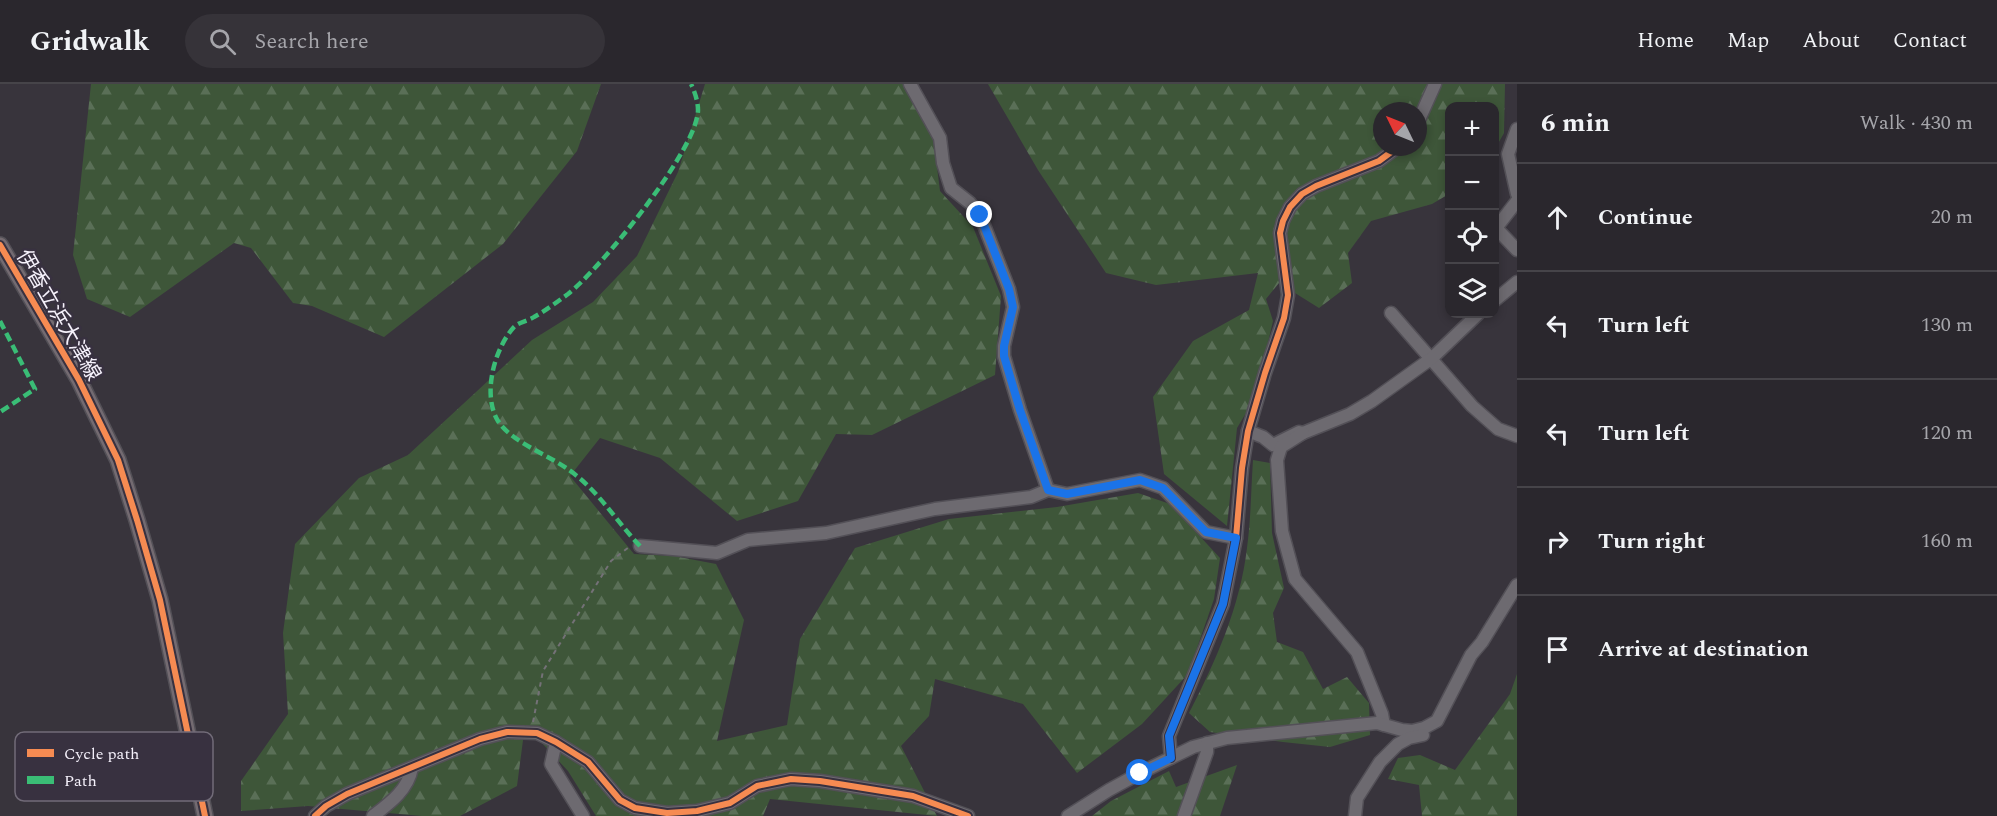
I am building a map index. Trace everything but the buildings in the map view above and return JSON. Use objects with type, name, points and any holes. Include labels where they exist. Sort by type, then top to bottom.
[{"type":"main road","name":"伊香立浜大津線","points":[[0,245],[78,380],[118,460],[160,600],[188,732]]},
{"type":"main road","name":"伊香立浜大津線","points":[[202,801],[205,816]]},
{"type":"street","points":[[910,84],[940,138],[943,163],[951,189],[970,203],[980,215],[1009,289],[1013,307],[1004,346],[1004,356],[1048,490]]},
{"type":"street","points":[[1427,102],[1435,84]]},
{"type":"street","points":[[1517,129],[1508,153],[1517,194]]},
{"type":"street","points":[[1171,758],[1169,736],[1223,604],[1236,538],[1242,468],[1248,432],[1264,373],[1284,318],[1288,295],[1280,233],[1282,221],[1290,207],[1302,194],[1386,156]]},
{"type":"street","points":[[1517,201],[1496,228],[1517,250]]},
{"type":"street","points":[[1499,297],[1517,282]]},
{"type":"street","points":[[1391,313],[1472,406],[1498,429],[1517,436]]},
{"type":"street","points":[[1384,725],[1382,714],[1357,652],[1295,579],[1282,531],[1277,460],[1281,447],[1303,433],[1350,414],[1432,358],[1474,318]]},
{"type":"street","points":[[1248,432],[1263,437],[1273,445],[1299,432],[1303,433]]},
{"type":"street","points":[[640,546],[717,553],[748,540],[826,533],[935,509],[1031,497],[1048,490],[1067,494],[1140,480],[1163,488],[1206,532],[1236,538]]},
{"type":"street","points":[[1355,816],[1357,798],[1380,762],[1398,744],[1409,738],[1426,735],[1437,727],[1437,721],[1471,654],[1482,642],[1517,585]]},
{"type":"street","points":[[1068,816],[1109,790],[1193,747],[1207,743],[1227,738],[1377,723],[1412,731],[1424,729],[1437,721]]},
{"type":"street","points":[[315,816],[326,806],[347,794],[480,740],[507,732],[537,734],[556,742],[588,762],[620,800],[635,808],[667,813],[697,811],[730,803],[757,786],[791,779],[913,796],[968,816]]},
{"type":"street","points":[[556,742],[551,764],[584,816]]},
{"type":"street","points":[[1184,816],[1207,753],[1207,743]]},
{"type":"street","points":[[373,816],[393,800],[410,780],[412,768]]},
{"type":"path","points":[[530,733],[543,671],[611,561],[629,547],[640,546]]},
{"type":"green space","points":[[91,84],[601,84],[577,151],[503,244],[384,337],[312,306],[293,303],[251,248],[234,243],[130,317],[87,299],[73,255]]},
{"type":"green space","points":[[705,84],[905,84],[933,135],[940,191],[973,227],[1001,296],[995,375],[872,435],[836,434],[798,501],[737,521],[660,458],[600,438],[570,476],[634,554],[674,556],[716,564],[744,620],[717,741],[787,725],[800,639],[855,548],[949,519],[1057,507],[1138,493],[1170,504],[1220,558],[1214,599],[1188,674],[1142,724],[1077,773],[1023,704],[935,679],[929,716],[901,746],[937,816],[770,799],[763,816],[596,816],[568,771],[525,725],[517,786],[460,816],[422,816],[308,806],[241,811],[241,781],[288,714],[283,633],[295,544],[359,478],[408,455],[532,340],[593,302],[637,256],[678,172]]},
{"type":"green space","points":[[988,84],[1505,84],[1504,133],[1499,142],[1499,102],[1445,102],[1445,196],[1432,204],[1371,221],[1348,253],[1352,283],[1319,308],[1279,283],[1266,299],[1273,321],[1255,398],[1237,428],[1227,526],[1164,474],[1153,397],[1193,341],[1249,310],[1258,273],[1156,285],[1106,273],[1038,170]]},
{"type":"green space","points":[[1253,460],[1270,463],[1272,533],[1284,588],[1273,613],[1277,642],[1303,652],[1323,689],[1347,677],[1369,703],[1370,735],[1330,747],[1283,742],[1210,732],[1189,713],[1217,653],[1239,591],[1248,537]]},
{"type":"green space","points":[[1517,674],[1517,816],[1422,816],[1419,785],[1388,779],[1398,758],[1420,755],[1455,770],[1510,694]]},
{"type":"green space","points":[[1237,765],[1220,816],[1092,816],[1111,801],[1169,771],[1176,787]]},
{"type":"marked path","points":[[640,546],[598,496],[579,478],[561,464],[521,442],[504,429],[493,410],[492,372],[501,347],[514,327],[547,309],[583,281],[623,235],[665,179],[694,128],[698,107],[691,84]]},
{"type":"marked path","points":[[0,321],[35,389],[0,412]]},
{"type":"cycle path","points":[[1171,758],[1169,736],[1223,604],[1236,538],[1242,468],[1248,431],[1284,318],[1288,295],[1280,233],[1283,221],[1290,207],[1302,194],[1386,156]]},
{"type":"cycle path","points":[[0,245],[79,380],[118,460],[160,600],[188,732]]},
{"type":"cycle path","points":[[315,816],[326,806],[347,794],[480,739],[507,732],[537,733],[556,742],[588,762],[620,800],[635,808],[667,813],[697,811],[730,803],[757,786],[791,779],[820,781],[913,796],[968,816]]},
{"type":"cycle path","points":[[202,801],[205,816]]},
{"type":"route","points":[[980,215],[1009,289],[1013,307],[1004,346],[1004,356],[1048,490],[1067,494],[1140,480],[1163,488],[1206,532],[1236,538],[1223,604],[1169,736],[1171,758],[1140,773]]}]
